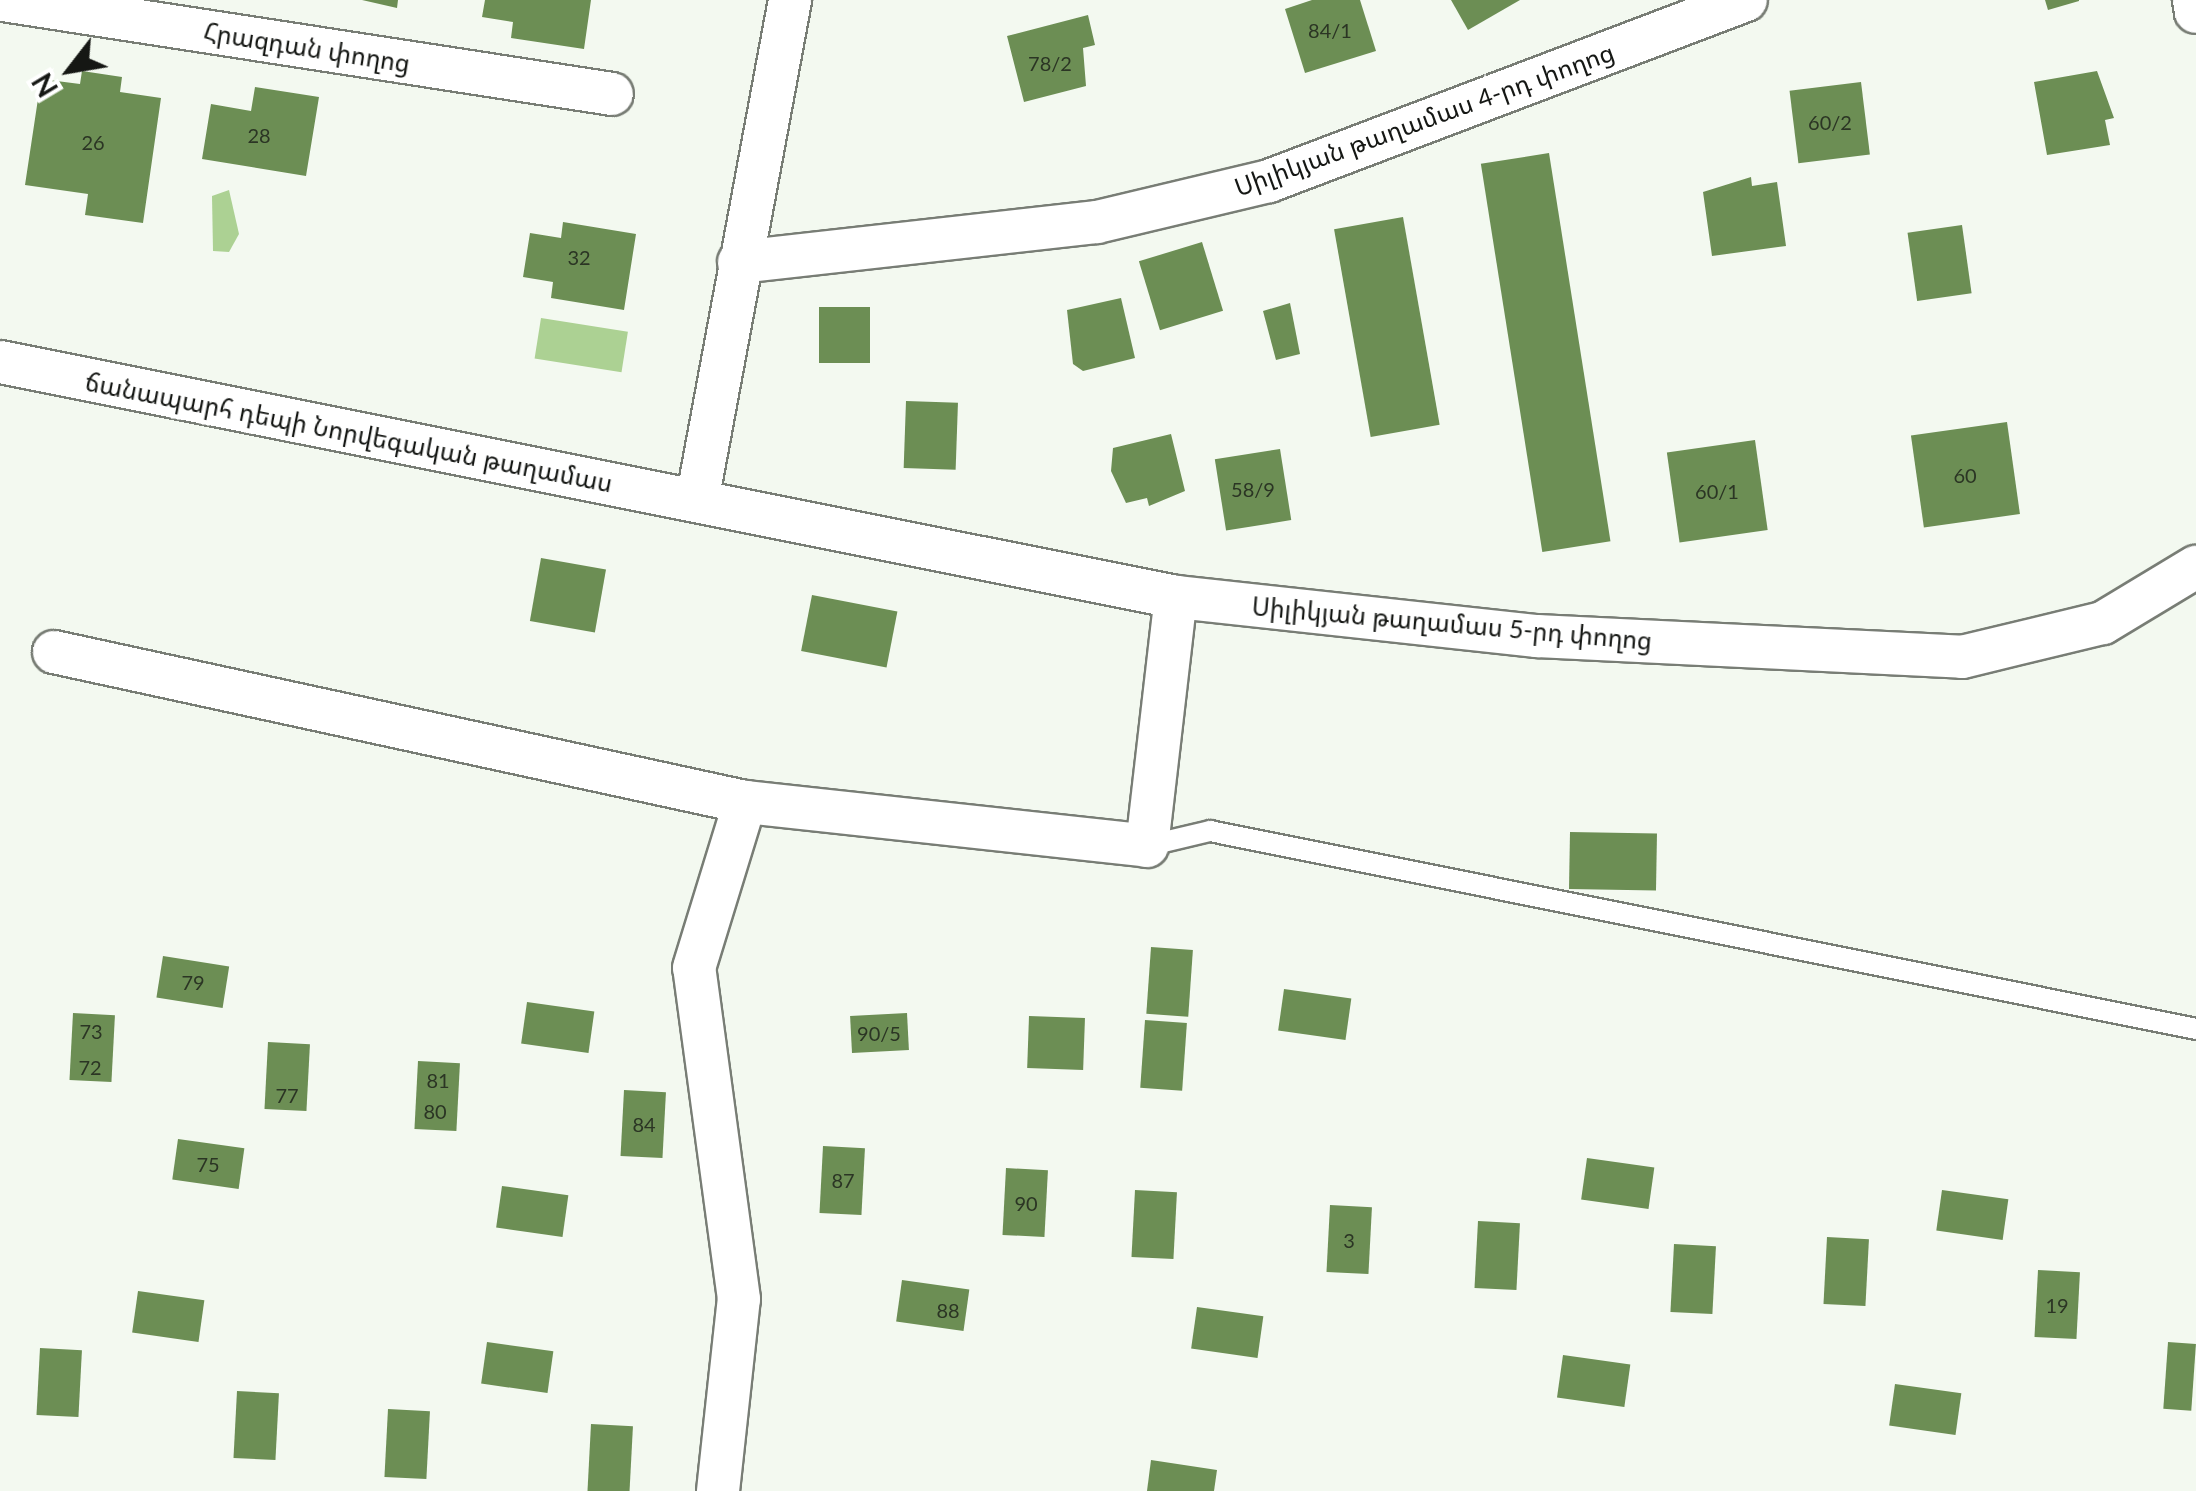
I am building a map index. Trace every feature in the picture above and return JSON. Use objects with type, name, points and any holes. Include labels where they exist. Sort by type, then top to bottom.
[{"type":"street","name":"Հրազդան փողոց","points":[[3,0],[56,4],[612,94]]},
{"type":"street","points":[[697,502],[790,0]]},
{"type":"street","name":"Սիլիկյան թաղամաս 4-րդ փողոց","points":[[739,262],[1097,222],[1269,181],[1746,0]]},
{"type":"street","points":[[2194,0],[2196,12]]},
{"type":"street","name":"ճանապարհ դեպի Նորվեգական թաղամաս","points":[[0,362],[697,502]]},
{"type":"street","name":"Սիլիկյան թաղամաս 5-րդ փողոց","points":[[697,502],[1176,596],[1536,636],[1962,657],[2103,622],[2196,566]]},
{"type":"street","points":[[54,652],[745,802],[1147,846],[1176,596]]},
{"type":"street","points":[[718,1491],[739,1300],[694,968],[745,802]]},
{"type":"lane","points":[[1147,846],[1210,831],[2196,1029]]},
{"type":"shaded area","points":[[229,190],[239,234],[229,252],[213,251],[212,196]]},
{"type":"shaded area","points":[[541,318],[628,332],[622,372],[535,358]]},
{"type":"building","points":[[362,0],[398,0],[397,8]]},
{"type":"building","points":[[485,0],[591,0],[584,49],[511,38],[513,22],[482,17]]},
{"type":"building","points":[[1312,0],[1360,0],[1376,51],[1305,73],[1285,9]]},
{"type":"building","points":[[1451,0],[1520,0],[1468,30]]},
{"type":"building","points":[[2045,0],[2079,0],[2079,1],[2048,10]]},
{"type":"building","points":[[1088,15],[1095,45],[1083,48],[1086,86],[1024,102],[1007,36]]},
{"type":"building","points":[[82,71],[122,77],[120,92],[161,98],[143,223],[85,215],[88,194],[25,185],[41,79],[80,84]]},
{"type":"building","points":[[2097,71],[2114,118],[2105,120],[2110,145],[2047,155],[2034,82]]},
{"type":"building","points":[[1861,82],[1870,154],[1798,163],[1790,91]]},
{"type":"building","points":[[255,87],[319,97],[306,176],[202,159],[211,104],[251,111]]},
{"type":"building","points":[[1549,153],[1610,541],[1542,552],[1481,164]]},
{"type":"building","points":[[1751,177],[1752,186],[1777,182],[1786,246],[1712,256],[1703,192]]},
{"type":"building","points":[[1403,217],[1440,425],[1371,437],[1334,229]]},
{"type":"building","points":[[563,222],[636,234],[624,310],[551,298],[553,282],[523,277],[530,233],[561,238]]},
{"type":"building","points":[[1962,225],[1972,293],[1917,301],[1908,233]]},
{"type":"building","points":[[1202,242],[1223,311],[1160,330],[1139,261]]},
{"type":"building","points":[[1121,298],[1135,358],[1083,371],[1073,364],[1067,310]]},
{"type":"building","points":[[1290,303],[1300,354],[1276,360],[1263,311]]},
{"type":"building","points":[[819,307],[870,307],[870,363],[819,363]]},
{"type":"building","points":[[906,401],[958,403],[956,470],[904,468]]},
{"type":"building","points":[[2007,422],[2020,514],[1924,528],[1911,435]]},
{"type":"building","points":[[1171,434],[1185,491],[1149,506],[1147,498],[1126,503],[1111,471],[1113,448]]},
{"type":"building","points":[[1755,440],[1768,530],[1680,543],[1667,452]]},
{"type":"building","points":[[1280,449],[1291,520],[1226,530],[1215,459]]},
{"type":"building","points":[[541,558],[606,569],[595,632],[530,621]]},
{"type":"building","points":[[812,595],[897,612],[887,668],[801,651]]},
{"type":"building","points":[[1570,832],[1657,834],[1656,891],[1569,889]]},
{"type":"building","points":[[1151,947],[1193,950],[1188,1017],[1146,1014]]},
{"type":"building","points":[[163,956],[229,966],[223,1008],[156,997]]},
{"type":"building","points":[[1284,989],[1351,998],[1345,1040],[1278,1031]]},
{"type":"building","points":[[527,1002],[594,1011],[588,1053],[521,1044]]},
{"type":"building","points":[[73,1013],[115,1015],[111,1082],[69,1080]]},
{"type":"building","points":[[907,1013],[909,1050],[852,1053],[850,1016]]},
{"type":"building","points":[[1029,1016],[1085,1018],[1083,1070],[1027,1068]]},
{"type":"building","points":[[1145,1020],[1187,1023],[1182,1091],[1140,1088]]},
{"type":"building","points":[[268,1042],[310,1044],[306,1111],[264,1109]]},
{"type":"building","points":[[418,1061],[460,1063],[456,1131],[414,1129]]},
{"type":"building","points":[[624,1090],[666,1092],[662,1158],[621,1156]]},
{"type":"building","points":[[178,1139],[244,1148],[239,1189],[172,1180]]},
{"type":"building","points":[[823,1146],[865,1148],[861,1215],[819,1213]]},
{"type":"building","points":[[1587,1158],[1654,1167],[1648,1209],[1581,1200]]},
{"type":"building","points":[[1006,1168],[1048,1170],[1044,1237],[1002,1235]]},
{"type":"building","points":[[502,1186],[568,1195],[563,1237],[496,1228]]},
{"type":"building","points":[[1135,1190],[1177,1192],[1173,1259],[1131,1257]]},
{"type":"building","points":[[1942,1190],[2008,1199],[2003,1240],[1936,1231]]},
{"type":"building","points":[[1330,1205],[1372,1207],[1368,1274],[1326,1272]]},
{"type":"building","points":[[1478,1221],[1520,1223],[1516,1290],[1474,1288]]},
{"type":"building","points":[[1827,1237],[1869,1239],[1865,1306],[1823,1304]]},
{"type":"building","points":[[1674,1244],[1716,1246],[1712,1314],[1670,1312]]},
{"type":"building","points":[[2038,1270],[2080,1272],[2076,1339],[2034,1337]]},
{"type":"building","points":[[902,1280],[969,1289],[963,1331],[896,1322]]},
{"type":"building","points":[[138,1291],[204,1300],[199,1342],[132,1333]]},
{"type":"building","points":[[1197,1307],[1263,1316],[1258,1358],[1191,1349]]},
{"type":"building","points":[[487,1342],[553,1351],[548,1393],[481,1384]]},
{"type":"building","points":[[2168,1342],[2196,1344],[2191,1411],[2163,1409]]},
{"type":"building","points":[[40,1348],[82,1350],[78,1417],[36,1415]]},
{"type":"building","points":[[1563,1355],[1630,1364],[1624,1407],[1557,1398]]},
{"type":"building","points":[[1895,1384],[1961,1393],[1956,1435],[1889,1426]]},
{"type":"building","points":[[237,1391],[279,1393],[275,1460],[233,1458]]},
{"type":"building","points":[[388,1409],[430,1411],[426,1479],[384,1477]]},
{"type":"building","points":[[591,1424],[633,1426],[630,1491],[587,1491]]},
{"type":"building","points":[[1151,1460],[1217,1470],[1214,1491],[1147,1491]]}]
